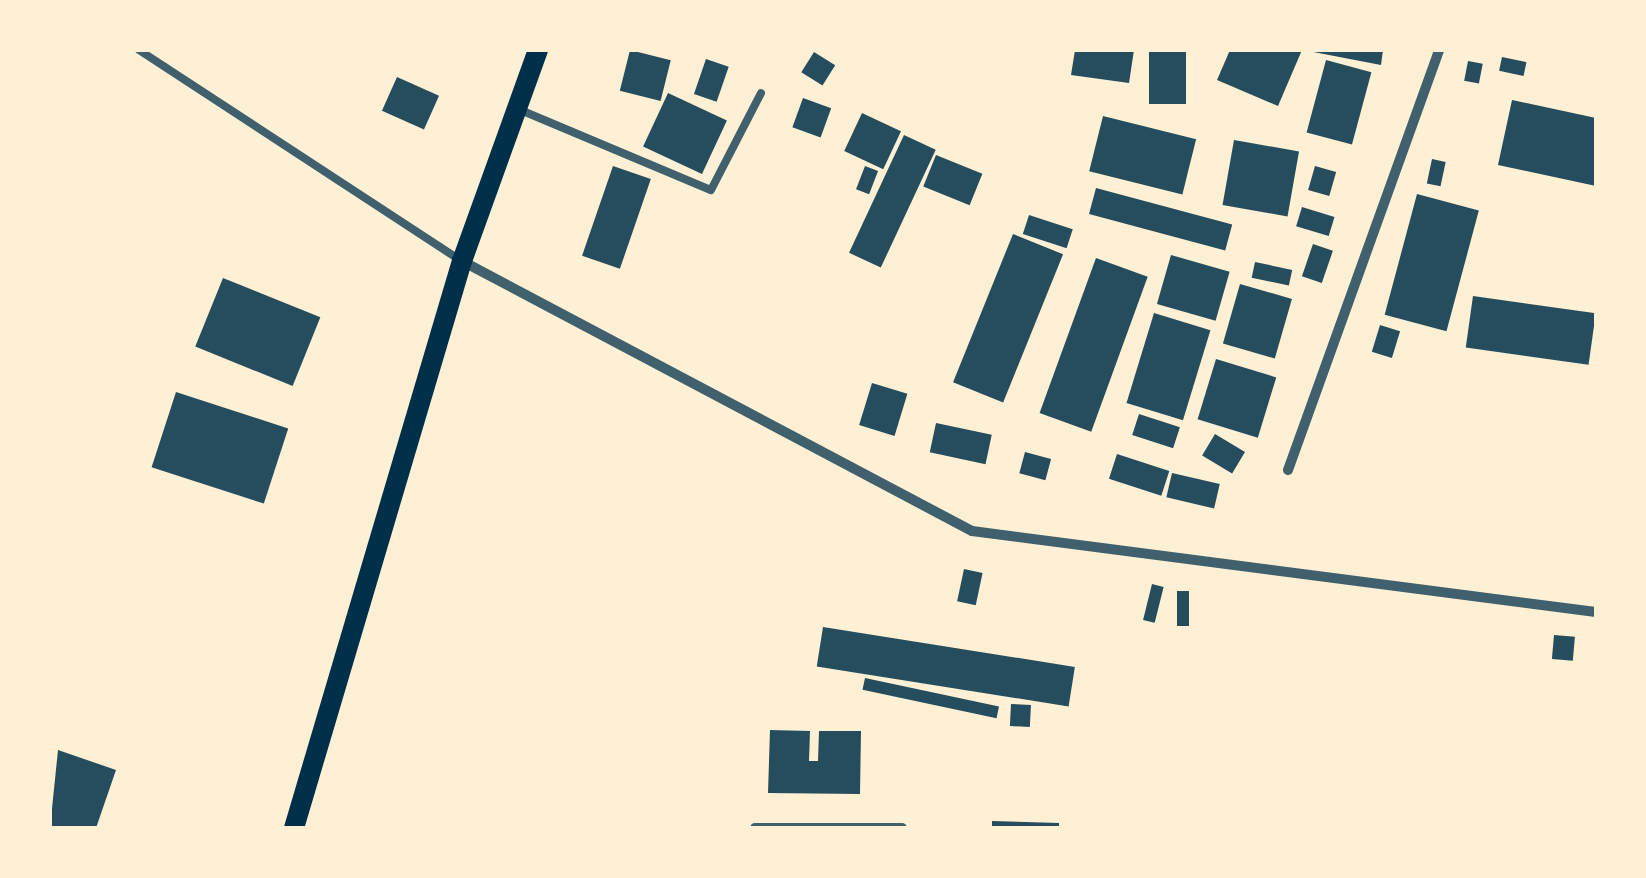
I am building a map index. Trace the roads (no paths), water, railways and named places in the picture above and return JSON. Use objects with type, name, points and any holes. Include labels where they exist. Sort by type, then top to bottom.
[{"type":"main road","points":[[294,828],[462,261],[538,50]]},
{"type":"street","points":[[1288,470],[1439,50]]},
{"type":"street","points":[[462,261],[972,531],[1596,612]]},
{"type":"street","points":[[755,828],[902,828]]},
{"type":"lane","points":[[139,50],[462,261]]},
{"type":"lane","points":[[518,109],[711,190],[761,94]]}]
